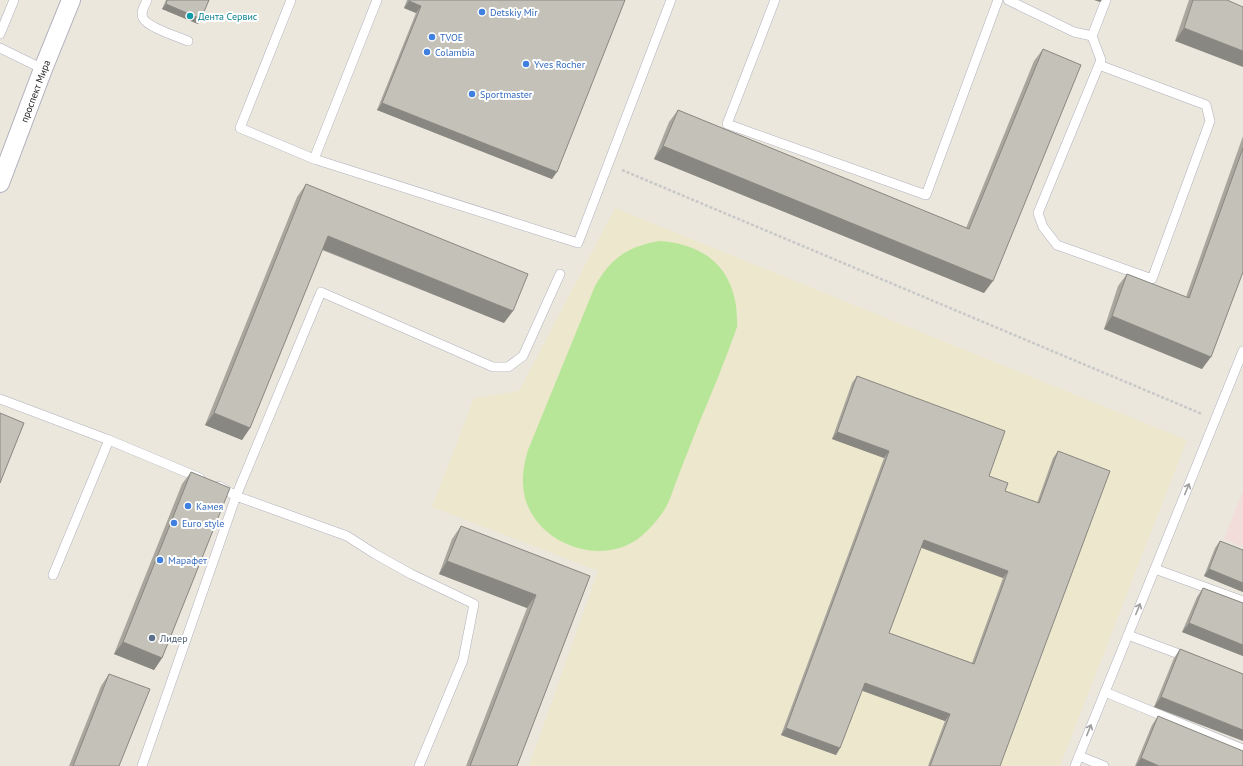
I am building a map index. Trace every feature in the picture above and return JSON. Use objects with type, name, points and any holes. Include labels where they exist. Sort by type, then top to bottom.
[{"type":"street","name":"проспект Мира","points":[[0,183],[71,0]]},
{"type":"lane","points":[[0,34],[14,0]]},
{"type":"lane","points":[[147,0],[142,17],[147,24],[188,41]]},
{"type":"lane","points":[[291,0],[240,128],[314,160],[578,243],[671,0]]},
{"type":"lane","points":[[314,160],[377,0]]},
{"type":"lane","points":[[774,0],[728,124],[926,195],[998,0]]},
{"type":"lane","points":[[1008,0],[1074,32],[1092,36]]},
{"type":"lane","points":[[1100,65],[1206,105],[1210,121],[1152,279],[1056,245],[1043,227],[1038,213],[1100,65],[1101,60],[1092,36],[1106,0]]},
{"type":"lane","points":[[0,48],[43,69]]},
{"type":"lane","points":[[142,766],[236,496],[321,292],[493,367],[508,367],[523,356],[560,274]]},
{"type":"lane","points":[[1075,766],[1243,351]]},
{"type":"lane","points":[[0,399],[109,440],[210,482],[236,496],[347,536],[411,574],[474,604],[463,660],[418,766]]},
{"type":"lane","points":[[53,575],[109,440]]},
{"type":"lane","points":[[1155,569],[1243,601]]},
{"type":"lane","points":[[1128,635],[1193,659]]},
{"type":"lane","points":[[1105,692],[1243,749]]},
{"type":"lane","points":[[1079,756],[1104,766]]},
{"type":"path","points":[[608,164],[1215,420]]},
{"type":"shaded area","points":[[615,208],[1187,440],[1060,766],[529,766],[598,571],[432,507],[474,398],[519,391]]},
{"type":"shaded area","points":[[1243,491],[1243,547],[1224,539]]},
{"type":"green space","points":[[659,241],[677,243],[693,248],[707,256],[718,266],[727,278],[733,292],[737,327],[670,498],[660,517],[647,531],[632,543],[614,549],[596,551],[577,548],[560,541],[545,530],[533,515],[525,498],[523,486],[526,456],[595,286],[601,276],[614,261],[629,250]]},
{"type":"building","name":"Дента Сервис","points":[[167,0],[209,0],[201,19],[166,4]]},
{"type":"building","points":[[409,0],[625,0],[557,172],[382,103],[421,6]]},
{"type":"building","points":[[1193,0],[1227,0],[1243,7],[1243,51],[1184,28]]},
{"type":"building","points":[[1043,49],[1081,65],[993,281],[663,146],[678,110],[969,229]]},
{"type":"building","points":[[1243,148],[1243,272],[1211,357],[1112,316],[1127,274],[1189,298]]},
{"type":"building","points":[[306,184],[528,274],[513,311],[328,236],[250,428],[214,413]]},
{"type":"building","points":[[857,376],[1005,431],[989,476],[1008,483],[1005,491],[1039,503],[1058,451],[1110,471],[1000,766],[930,766],[950,714],[865,683],[840,748],[786,728],[889,451],[837,432]],"holes":[[[924,540],[1008,571],[974,664],[889,633]]]},
{"type":"building","points":[[0,413],[24,423],[0,483]]},
{"type":"building","points":[[191,472],[230,488],[162,658],[123,642]]},
{"type":"building","points":[[461,526],[590,576],[517,766],[470,766],[536,595],[447,561]]},
{"type":"building","points":[[1220,541],[1243,550],[1243,583],[1209,569]]},
{"type":"building","points":[[1203,588],[1243,603],[1243,645],[1189,623]]},
{"type":"building","points":[[1180,649],[1243,674],[1243,730],[1161,697]]},
{"type":"building","points":[[109,674],[150,689],[119,766],[73,766]]},
{"type":"building","points":[[1158,716],[1243,751],[1243,766],[1159,766],[1141,758]]},
{"type":"place","name":"Detskiy Mir","points":[[482,12]]},
{"type":"place","name":"Дента Сервис","points":[[190,16]]},
{"type":"place","name":"TVOE","points":[[432,37]]},
{"type":"place","name":"Colambia","points":[[427,52]]},
{"type":"place","name":"Yves Rocher","points":[[526,64]]},
{"type":"place","name":"Sportmaster","points":[[472,94]]},
{"type":"place","name":"Камея","points":[[188,506]]},
{"type":"place","name":"Euro style","points":[[174,523]]},
{"type":"place","name":"Марафет","points":[[160,560]]},
{"type":"place","name":"Лидер","points":[[152,638]]}]
